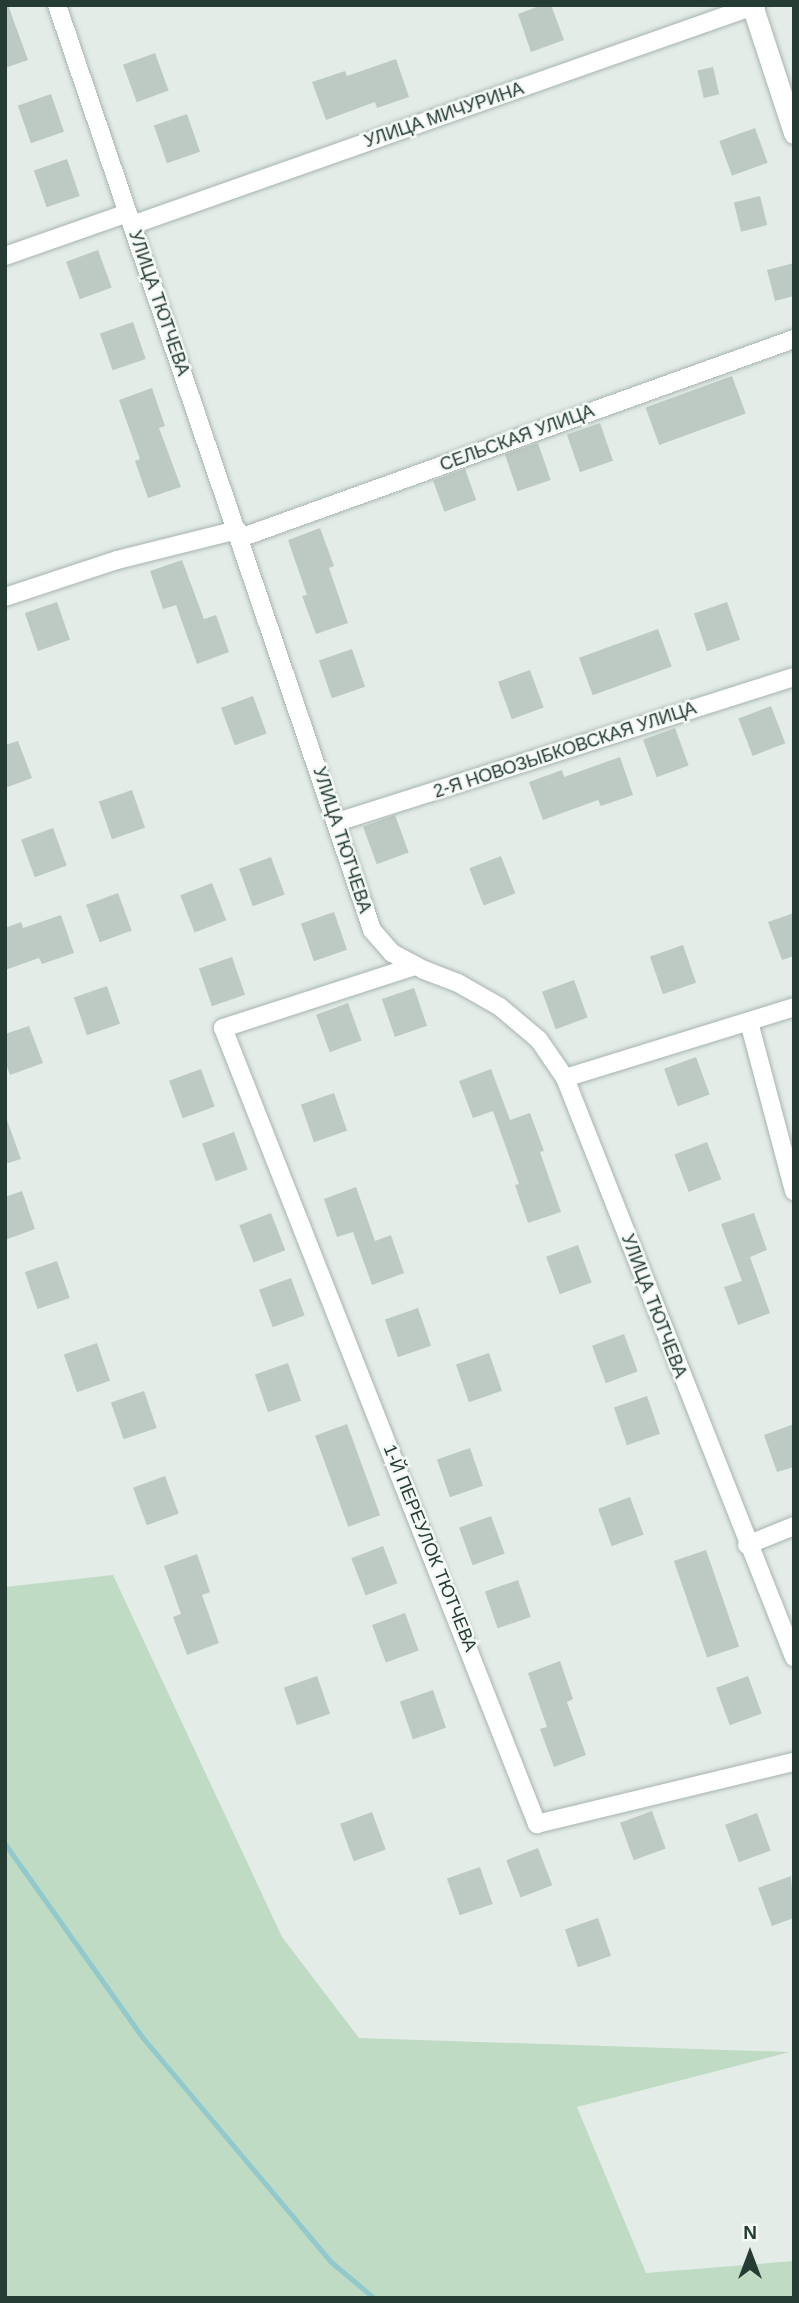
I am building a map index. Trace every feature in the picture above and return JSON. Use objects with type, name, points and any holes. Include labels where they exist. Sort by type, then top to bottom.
[{"type":"street","name":"УЛИЦА ТЮТЧЕВА","points":[[57,5],[372,930],[393,953],[415,966],[458,982],[500,1007],[539,1041],[565,1078],[747,1545],[794,1657]]},
{"type":"street","name":"УЛИЦА МИЧУРИНА","points":[[5,256],[130,219],[753,6]]},
{"type":"street","points":[[753,6],[794,133]]},
{"type":"street","name":"СЕЛЬСКАЯ УЛИЦА","points":[[5,597],[117,560],[238,534],[794,339]]},
{"type":"street","name":"2-Я НОВОЗЫБКОВСКАЯ УЛИЦА","points":[[337,822],[794,677]]},
{"type":"street","name":"1-Й ПЕРЕУЛОК ТЮТЧЕВА","points":[[415,966],[223,1028],[537,1824],[794,1762]]},
{"type":"street","points":[[565,1078],[794,1007]]},
{"type":"street","points":[[749,1022],[794,1191]]},
{"type":"street","points":[[747,1545],[794,1526]]},
{"type":"green space","points":[[113,1575],[282,1937],[359,2038],[790,2052],[577,2107],[646,2273],[794,2261],[794,2298],[5,2298],[5,1587]]},
{"type":"building","points":[[5,5],[8,5],[28,60],[5,68]]},
{"type":"building","points":[[542,5],[551,5],[564,40],[531,52],[518,14]]},
{"type":"building","points":[[155,53],[169,91],[137,102],[123,65]]},
{"type":"building","points":[[396,59],[409,97],[377,108],[375,102],[326,120],[312,82],[345,71],[347,76]]},
{"type":"building","points":[[713,67],[719,94],[704,98],[697,71]]},
{"type":"building","points":[[51,94],[64,132],[31,143],[18,105]]},
{"type":"building","points":[[187,114],[200,152],[167,163],[154,125]]},
{"type":"building","points":[[755,128],[768,163],[732,176],[719,141]]},
{"type":"building","points":[[67,159],[80,196],[47,207],[34,170]]},
{"type":"building","points":[[760,196],[767,225],[741,232],[734,203]]},
{"type":"building","points":[[98,250],[112,288],[80,299],[66,262]]},
{"type":"building","points":[[794,263],[794,296],[775,301],[767,270]]},
{"type":"building","points":[[133,322],[146,359],[113,370],[100,333]]},
{"type":"building","points":[[732,376],[746,414],[659,445],[646,407]]},
{"type":"building","points":[[152,388],[165,426],[159,428],[181,487],[148,498],[135,461],[140,459],[119,400]]},
{"type":"building","points":[[600,423],[613,461],[580,472],[567,434]]},
{"type":"building","points":[[538,443],[551,480],[518,491],[505,454]]},
{"type":"building","points":[[465,469],[476,500],[444,512],[433,481]]},
{"type":"building","points":[[320,528],[334,566],[329,568],[348,623],[316,634],[302,596],[307,595],[288,540]]},
{"type":"building","points":[[182,560],[204,619],[216,615],[229,652],[197,664],[176,605],[163,609],[150,571]]},
{"type":"building","points":[[57,602],[70,640],[38,651],[25,613]]},
{"type":"building","points":[[727,602],[740,640],[707,651],[694,613]]},
{"type":"building","points":[[658,629],[672,667],[593,695],[579,658]]},
{"type":"building","points":[[352,649],[365,687],[332,698],[319,660]]},
{"type":"building","points":[[530,670],[544,708],[512,719],[498,682]]},
{"type":"building","points":[[253,696],[267,734],[235,745],[221,708]]},
{"type":"building","points":[[771,706],[785,743],[753,756],[738,719]]},
{"type":"building","points":[[675,728],[689,766],[657,777],[643,740]]},
{"type":"building","points":[[18,741],[32,778],[5,788],[5,745]]},
{"type":"building","points":[[620,757],[633,795],[601,806],[598,800],[543,820],[529,782],[562,770],[564,777]]},
{"type":"building","points":[[132,790],[145,828],[112,839],[99,801]]},
{"type":"building","points":[[395,815],[409,853],[377,864],[363,827]]},
{"type":"building","points":[[53,828],[67,866],[35,877],[21,840]]},
{"type":"building","points":[[501,856],[515,893],[484,906],[469,868]]},
{"type":"building","points":[[271,857],[285,895],[253,906],[239,869]]},
{"type":"building","points":[[212,883],[226,920],[195,933],[180,895]]},
{"type":"building","points":[[118,893],[132,931],[100,942],[86,905]]},
{"type":"building","points":[[334,912],[347,950],[314,961],[301,923]]},
{"type":"building","points":[[794,913],[794,956],[782,960],[768,922]]},
{"type":"building","points":[[61,915],[74,953],[42,964],[39,958],[5,970],[5,928],[21,922],[23,928]]},
{"type":"building","points":[[683,945],[696,983],[663,994],[650,956]]},
{"type":"building","points":[[232,957],[245,995],[212,1006],[199,968]]},
{"type":"building","points":[[574,980],[588,1018],[556,1029],[542,992]]},
{"type":"building","points":[[107,986],[120,1024],[87,1035],[74,997]]},
{"type":"building","points":[[414,988],[427,1026],[395,1037],[382,999]]},
{"type":"building","points":[[348,1003],[362,1041],[330,1052],[316,1015]]},
{"type":"building","points":[[29,1026],[43,1063],[10,1075],[5,1061],[5,1034]]},
{"type":"building","points":[[696,1057],[710,1095],[678,1106],[664,1069]]},
{"type":"building","points":[[201,1069],[215,1107],[183,1118],[169,1081]]},
{"type":"building","points":[[491,1069],[510,1120],[530,1113],[544,1151],[540,1152],[561,1212],[528,1223],[515,1185],[519,1184],[493,1111],[473,1118],[459,1081]]},
{"type":"building","points":[[334,1093],[347,1131],[314,1142],[301,1104]]},
{"type":"building","points":[[7,1120],[21,1159],[5,1164],[5,1121]]},
{"type":"building","points":[[234,1132],[248,1170],[216,1181],[202,1144]]},
{"type":"building","points":[[707,1142],[721,1179],[689,1192],[674,1155]]},
{"type":"building","points":[[356,1187],[375,1241],[391,1235],[404,1273],[372,1285],[353,1232],[337,1237],[324,1199]]},
{"type":"building","points":[[22,1191],[35,1229],[5,1240],[5,1197]]},
{"type":"building","points":[[271,1213],[285,1250],[254,1263],[239,1225]]},
{"type":"building","points":[[754,1213],[767,1250],[750,1257],[770,1313],[738,1325],[724,1287],[742,1281],[721,1224]]},
{"type":"building","points":[[578,1245],[592,1283],[560,1294],[546,1257]]},
{"type":"building","points":[[57,1261],[70,1298],[38,1309],[25,1272]]},
{"type":"building","points":[[291,1278],[305,1316],[273,1327],[259,1290]]},
{"type":"building","points":[[418,1308],[431,1346],[398,1357],[385,1319]]},
{"type":"building","points":[[624,1334],[638,1372],[606,1383],[592,1346]]},
{"type":"building","points":[[97,1343],[110,1381],[77,1392],[64,1354]]},
{"type":"building","points":[[489,1353],[502,1391],[469,1402],[456,1364]]},
{"type":"building","points":[[288,1363],[301,1401],[268,1412],[255,1374]]},
{"type":"building","points":[[144,1391],[157,1428],[124,1439],[111,1402]]},
{"type":"building","points":[[647,1396],[660,1434],[627,1445],[614,1407]]},
{"type":"building","points":[[347,1424],[380,1515],[348,1527],[315,1436]]},
{"type":"building","points":[[794,1424],[794,1467],[777,1472],[764,1435]]},
{"type":"building","points":[[470,1448],[483,1486],[450,1497],[437,1459]]},
{"type":"building","points":[[165,1476],[179,1514],[147,1525],[133,1488]]},
{"type":"building","points":[[630,1497],[644,1535],[612,1546],[598,1509]]},
{"type":"building","points":[[491,1516],[505,1554],[473,1565],[459,1528]]},
{"type":"building","points":[[383,1546],[397,1583],[366,1596],[351,1558]]},
{"type":"building","points":[[706,1550],[739,1646],[707,1658],[674,1561]]},
{"type":"building","points":[[197,1554],[210,1592],[202,1595],[219,1643],[187,1655],[173,1617],[181,1614],[164,1566]]},
{"type":"building","points":[[518,1580],[531,1617],[498,1628],[485,1591]]},
{"type":"building","points":[[405,1613],[419,1651],[386,1663],[372,1625]]},
{"type":"building","points":[[560,1661],[573,1699],[567,1702],[586,1755],[554,1767],[540,1729],[547,1727],[528,1673]]},
{"type":"building","points":[[317,1676],[330,1714],[297,1725],[284,1687]]},
{"type":"building","points":[[748,1676],[762,1714],[730,1725],[716,1688]]},
{"type":"building","points":[[433,1690],[446,1728],[413,1739],[400,1701]]},
{"type":"building","points":[[652,1811],[666,1849],[634,1860],[620,1823]]},
{"type":"building","points":[[372,1812],[386,1850],[354,1861],[340,1824]]},
{"type":"building","points":[[757,1813],[771,1851],[739,1862],[725,1825]]},
{"type":"building","points":[[538,1848],[552,1885],[521,1898],[506,1860]]},
{"type":"building","points":[[480,1867],[493,1904],[460,1915],[447,1878]]},
{"type":"building","points":[[791,1876],[794,1918],[772,1926],[758,1888]]},
{"type":"building","points":[[598,1918],[611,1956],[578,1967],[565,1929]]},
{"type":"waterway","points":[[5,1844],[143,2038],[330,2261],[374,2298]]}]
